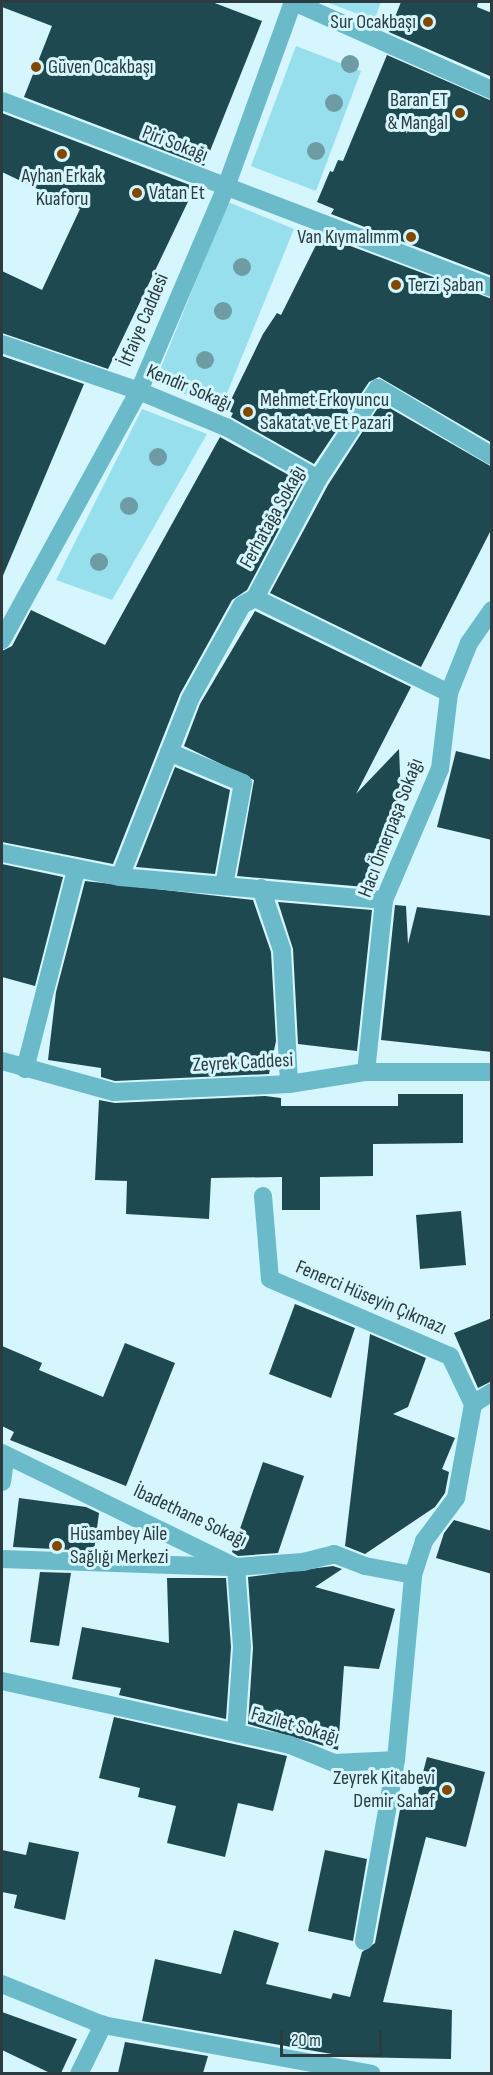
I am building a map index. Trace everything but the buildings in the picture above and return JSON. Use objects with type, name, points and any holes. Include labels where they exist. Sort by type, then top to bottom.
[{"type":"street","points":[[294,2],[492,90]]},
{"type":"street","name":"İtfaiye Caddesi","points":[[2,640],[139,391],[226,187],[294,2]]},
{"type":"street","name":"Piri Sokağı","points":[[2,101],[492,288]]},
{"type":"street","name":"Kendir Sokağı","points":[[2,344],[139,391],[228,428],[318,479]]},
{"type":"street","name":"Ferhatağa Sokağı","points":[[449,693],[255,598],[318,479],[378,388],[492,456]]},
{"type":"street","points":[[120,877],[190,699],[242,605],[255,598]]},
{"type":"street","name":"Hacı Ömerpaşa Sokağı","points":[[366,1072],[384,900],[440,769],[449,693],[469,644],[492,610]]},
{"type":"street","points":[[170,752],[243,783],[224,886]]},
{"type":"street","points":[[2,853],[76,870],[120,877],[384,900]]},
{"type":"street","points":[[24,1069],[76,870]]},
{"type":"street","points":[[261,888],[282,950],[289,1084]]},
{"type":"street","name":"Zeyrek Caddesi","points":[[2,1061],[24,1069],[114,1092],[289,1084],[366,1072],[492,1072]]},
{"type":"street","name":"Fenerci Hüseyin Çıkmazı","points":[[263,1196],[270,1279],[450,1356],[473,1404]]},
{"type":"street","points":[[364,1941],[396,1760],[413,1575],[423,1541],[456,1498],[473,1404],[492,1392]]},
{"type":"street","points":[[2,1482],[4,1454]]},
{"type":"street","name":"İbadethane Sokağı","points":[[4,1454],[236,1567],[303,1562],[334,1554],[365,1566],[413,1575]]},
{"type":"street","points":[[2,1559],[236,1567],[242,1647],[236,1732]]},
{"type":"street","name":"Fazilet Sokağı","points":[[2,1681],[290,1744],[334,1763],[396,1760]]},
{"type":"street","points":[[2,1984],[103,2025],[372,2073]]},
{"type":"street","points":[[79,2073],[103,2025]]},
{"type":"shaded area","points":[[326,2],[381,2],[374,20]]},
{"type":"shaded area","points":[[296,46],[361,71],[316,191],[251,166]]},
{"type":"shaded area","points":[[228,202],[294,229],[221,408],[155,382]]},
{"type":"shaded area","points":[[142,409],[207,434],[112,600],[56,580]]},
{"type":"place","name":"Sur Ocakbaşı","points":[[428,22]]},
{"type":"place","name":"Güven Ocakbaşı","points":[[36,67]]},
{"type":"place","name":"Baran ET & Mangal","points":[[460,113]]},
{"type":"place","name":"Ayhan Erkak Kuaforu","points":[[62,154]]},
{"type":"place","name":"Vatan Et","points":[[137,193]]},
{"type":"place","name":"Van Kıymalımm","points":[[411,237]]},
{"type":"place","name":"Terzi Şaban","points":[[396,285]]},
{"type":"place","name":"Mehmet Erkoyuncu Sakatat ve Et Pazari","points":[[248,412]]},
{"type":"place","name":"Hüsambey Aile Sağlığı Merkezi","points":[[57,1546]]},
{"type":"place","name":"Zeyrek Kitabevi Demir Sahaf","points":[[447,1790]]}]
